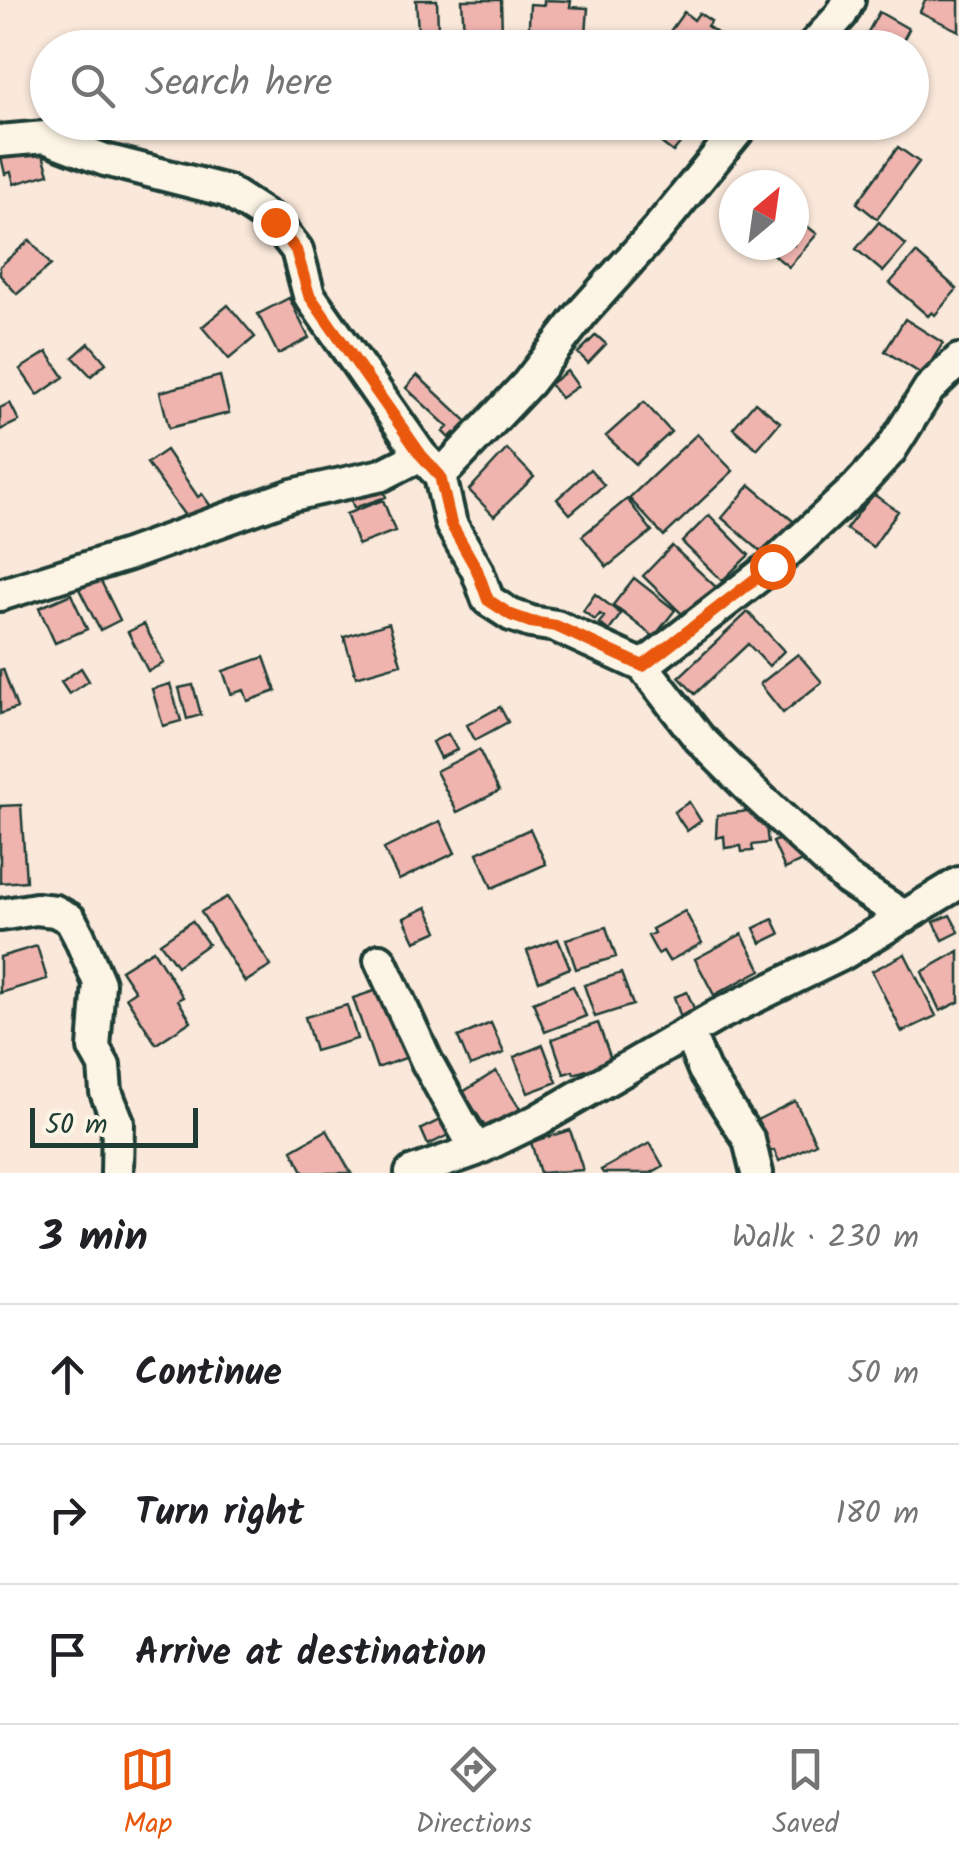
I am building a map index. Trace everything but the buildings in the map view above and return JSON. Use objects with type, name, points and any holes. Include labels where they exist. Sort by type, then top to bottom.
[{"type":"street","points":[[827,30],[849,0]]},
{"type":"street","points":[[0,140],[30,138]]},
{"type":"street","points":[[53,140],[104,160],[227,191],[275,222],[296,250],[309,295],[431,466],[451,524],[477,570],[488,600],[511,615],[556,626],[643,666],[698,737],[753,792],[847,879],[906,916]]},
{"type":"street","points":[[0,595],[127,555],[292,495],[431,466],[528,383],[730,140]]},
{"type":"street","points":[[643,666],[772,566],[857,487],[890,451],[929,390],[959,360]]},
{"type":"street","points":[[411,1173],[476,1150],[538,1120],[718,1014],[841,955],[959,883]]},
{"type":"street","points":[[0,915],[55,911],[70,919],[79,936],[98,983],[94,1048],[104,1066],[106,1092],[118,1122],[117,1173]]},
{"type":"street","points":[[380,960],[428,1062],[476,1150]]},
{"type":"street","points":[[689,1034],[704,1070],[749,1140],[757,1173]]},
{"type":"route","points":[[275,222],[296,250],[309,295],[421,455],[440,476],[451,524],[477,570],[488,600],[511,615],[556,626],[643,666],[772,566]]}]
